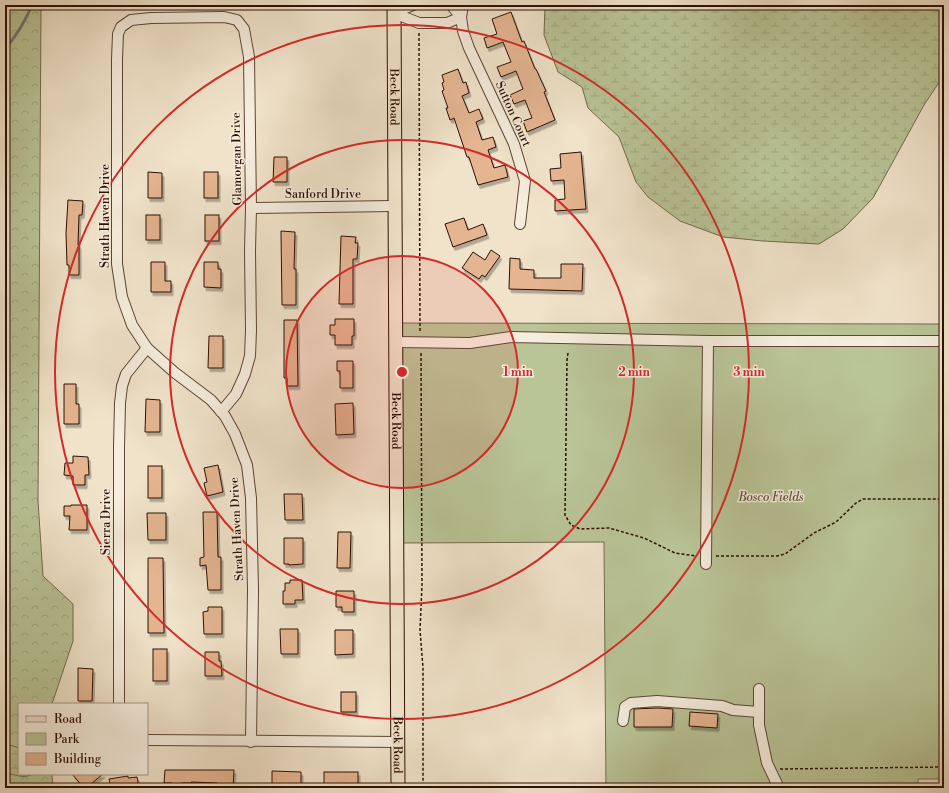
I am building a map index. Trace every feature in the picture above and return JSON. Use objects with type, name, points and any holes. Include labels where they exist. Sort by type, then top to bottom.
[{"type":"main road","name":"Beck Road","points":[[394,9],[398,788]]},
{"type":"street","points":[[394,9],[413,5]]},
{"type":"street","name":"Sutton Court","points":[[451,5],[461,17]]},
{"type":"street","name":"Sutton Court","points":[[464,5],[461,17],[463,31],[469,48],[514,144],[525,181],[520,224]]},
{"type":"street","points":[[394,9],[419,23],[447,23],[461,17]]},
{"type":"street","name":"Glamorgan Drive","points":[[121,27],[131,20],[151,18],[224,17],[238,20],[244,29],[249,57],[251,208],[250,356],[245,374],[236,394],[221,412]]},
{"type":"street","name":"Strath Haven Drive","points":[[121,27],[118,34],[117,59],[117,264],[122,297],[132,325],[147,348],[174,372],[211,400],[225,416],[235,434],[247,465],[251,498],[253,589],[251,742]]},
{"type":"street","name":"Sanford Drive","points":[[251,208],[394,206]]},
{"type":"street","points":[[396,342],[470,343],[511,337],[708,341],[944,341]]},
{"type":"street","points":[[706,564],[708,341]]},
{"type":"street","name":"Sierra Drive","points":[[119,703],[118,447],[120,403],[122,386],[126,374],[147,348]]},
{"type":"street","points":[[759,689],[759,726],[767,763],[779,788]]},
{"type":"street","points":[[623,721],[625,707],[631,703],[657,701],[722,706],[734,710],[759,712]]},
{"type":"street","points":[[148,740],[398,742]]},
{"type":"path","points":[[419,23],[422,585],[420,630],[423,668],[423,788]]},
{"type":"path","points":[[780,769],[944,767]]},
{"type":"green space","points":[[5,5],[41,5],[38,501],[43,576],[73,604],[73,641],[52,703],[18,703],[18,775],[52,775],[53,788],[5,788]]},
{"type":"green space","points":[[545,5],[944,5],[944,75],[924,105],[873,198],[843,229],[819,244],[723,237],[680,221],[648,197],[636,182],[619,137],[588,108],[582,87],[558,72],[544,35]]},
{"type":"green space","name":"Bosco Fields","points":[[397,323],[944,324],[944,779],[918,779],[918,788],[606,788],[604,542],[398,543]]},
{"type":"green space","points":[[5,742],[18,748],[18,775],[30,775],[23,776],[16,775],[5,772]]},
{"type":"building","points":[[511,12],[522,42],[524,41],[535,69],[546,91],[544,92],[555,120],[527,132],[523,121],[532,118],[525,100],[514,104],[510,95],[523,89],[516,71],[501,77],[497,67],[511,62],[503,42],[487,48],[484,38],[497,34],[492,19]]},
{"type":"building","points":[[458,69],[463,83],[466,82],[469,93],[462,96],[469,113],[479,109],[483,119],[476,122],[482,140],[493,137],[496,147],[488,150],[494,168],[505,165],[508,177],[478,185],[454,118],[450,120],[446,108],[448,108],[442,91],[444,90],[442,83],[444,82],[442,75]]},
{"type":"building","points":[[581,152],[586,209],[555,211],[555,200],[565,199],[564,180],[551,181],[550,169],[561,168],[560,154]]},
{"type":"building","points":[[274,157],[287,157],[287,182],[273,182]]},
{"type":"building","points":[[148,172],[162,173],[162,198],[148,198]]},
{"type":"building","points":[[204,172],[218,172],[218,198],[204,198]]},
{"type":"building","points":[[68,200],[83,201],[82,215],[79,215],[79,275],[69,275],[69,265],[67,265],[66,233]]},
{"type":"building","points":[[146,215],[160,215],[160,240],[146,240]]},
{"type":"building","points":[[205,215],[219,215],[219,241],[205,241]]},
{"type":"building","points":[[464,218],[468,230],[483,224],[487,235],[453,247],[445,224]]},
{"type":"building","points":[[281,231],[295,232],[294,269],[296,269],[296,305],[282,305]]},
{"type":"building","points":[[341,236],[356,237],[355,243],[358,243],[357,259],[353,259],[353,304],[339,304]]},
{"type":"building","points":[[491,250],[500,256],[485,277],[482,275],[479,279],[462,268],[473,252],[485,260]]},
{"type":"building","points":[[510,258],[520,259],[520,269],[534,270],[534,278],[561,278],[561,264],[583,264],[582,291],[509,289]]},
{"type":"building","points":[[151,262],[165,262],[165,281],[171,281],[171,292],[151,292]]},
{"type":"building","points":[[204,262],[218,262],[218,269],[221,269],[221,288],[204,287]]},
{"type":"building","points":[[335,319],[354,319],[354,336],[352,336],[352,345],[335,345],[335,335],[330,335],[330,325],[335,325]]},
{"type":"building","points":[[284,320],[297,320],[298,386],[287,386],[287,378],[284,378]]},
{"type":"building","points":[[209,336],[223,336],[223,368],[208,368]]},
{"type":"building","points":[[337,361],[353,361],[353,388],[340,388],[340,371],[337,371]]},
{"type":"building","points":[[64,384],[76,384],[76,404],[79,404],[79,424],[64,424]]},
{"type":"building","points":[[146,399],[160,400],[160,432],[145,432]]},
{"type":"building","points":[[353,403],[354,434],[336,435],[335,404]]},
{"type":"building","points":[[73,456],[88,457],[89,475],[85,475],[85,485],[73,485],[73,476],[64,475],[65,463],[73,463]]},
{"type":"building","points":[[218,465],[223,492],[207,496],[204,483],[207,482],[204,468]]},
{"type":"building","points":[[148,466],[162,466],[162,498],[148,498]]},
{"type":"building","points":[[284,494],[302,494],[303,520],[285,520]]},
{"type":"building","points":[[87,505],[87,530],[69,530],[70,516],[64,516],[64,506]]},
{"type":"building","points":[[203,512],[217,512],[218,557],[221,557],[221,590],[208,590],[206,565],[200,566],[200,558],[204,557]]},
{"type":"building","points":[[147,513],[166,513],[166,540],[148,540]]},
{"type":"building","points":[[338,532],[351,532],[350,568],[337,568]]},
{"type":"building","points":[[284,538],[303,538],[303,564],[284,564]]},
{"type":"building","points":[[148,558],[163,558],[164,633],[148,633]]},
{"type":"building","points":[[290,580],[302,580],[303,600],[295,600],[295,604],[283,604],[283,591],[285,591],[285,583],[290,583]]},
{"type":"building","points":[[336,591],[354,591],[354,612],[342,612],[342,607],[336,607]]},
{"type":"building","points":[[208,607],[222,607],[222,634],[204,634],[203,612],[208,611]]},
{"type":"building","points":[[280,629],[298,629],[298,654],[281,654]]},
{"type":"building","points":[[335,630],[353,630],[353,654],[335,655]]},
{"type":"building","points":[[153,649],[167,649],[167,681],[153,681]]},
{"type":"building","points":[[205,652],[219,652],[222,676],[205,676]]},
{"type":"building","points":[[78,668],[93,669],[92,701],[78,701]]},
{"type":"building","points":[[341,692],[356,692],[356,712],[341,712]]},
{"type":"building","points":[[634,709],[673,709],[672,727],[634,727]]},
{"type":"building","points":[[690,712],[718,714],[717,728],[689,726]]},
{"type":"building","points":[[165,770],[234,770],[233,788],[217,788],[217,783],[191,782],[181,783],[181,788],[172,788],[172,783],[164,783]]},
{"type":"building","points":[[272,771],[301,772],[301,785],[272,784]]},
{"type":"building","points":[[324,772],[358,772],[358,784],[324,784]]},
{"type":"building","points":[[73,775],[102,775],[86,788],[84,788]]},
{"type":"building","points":[[128,776],[128,778],[137,777],[139,788],[111,788],[109,779]]},
{"type":"waterway","points":[[5,49],[27,17],[32,5]]}]
